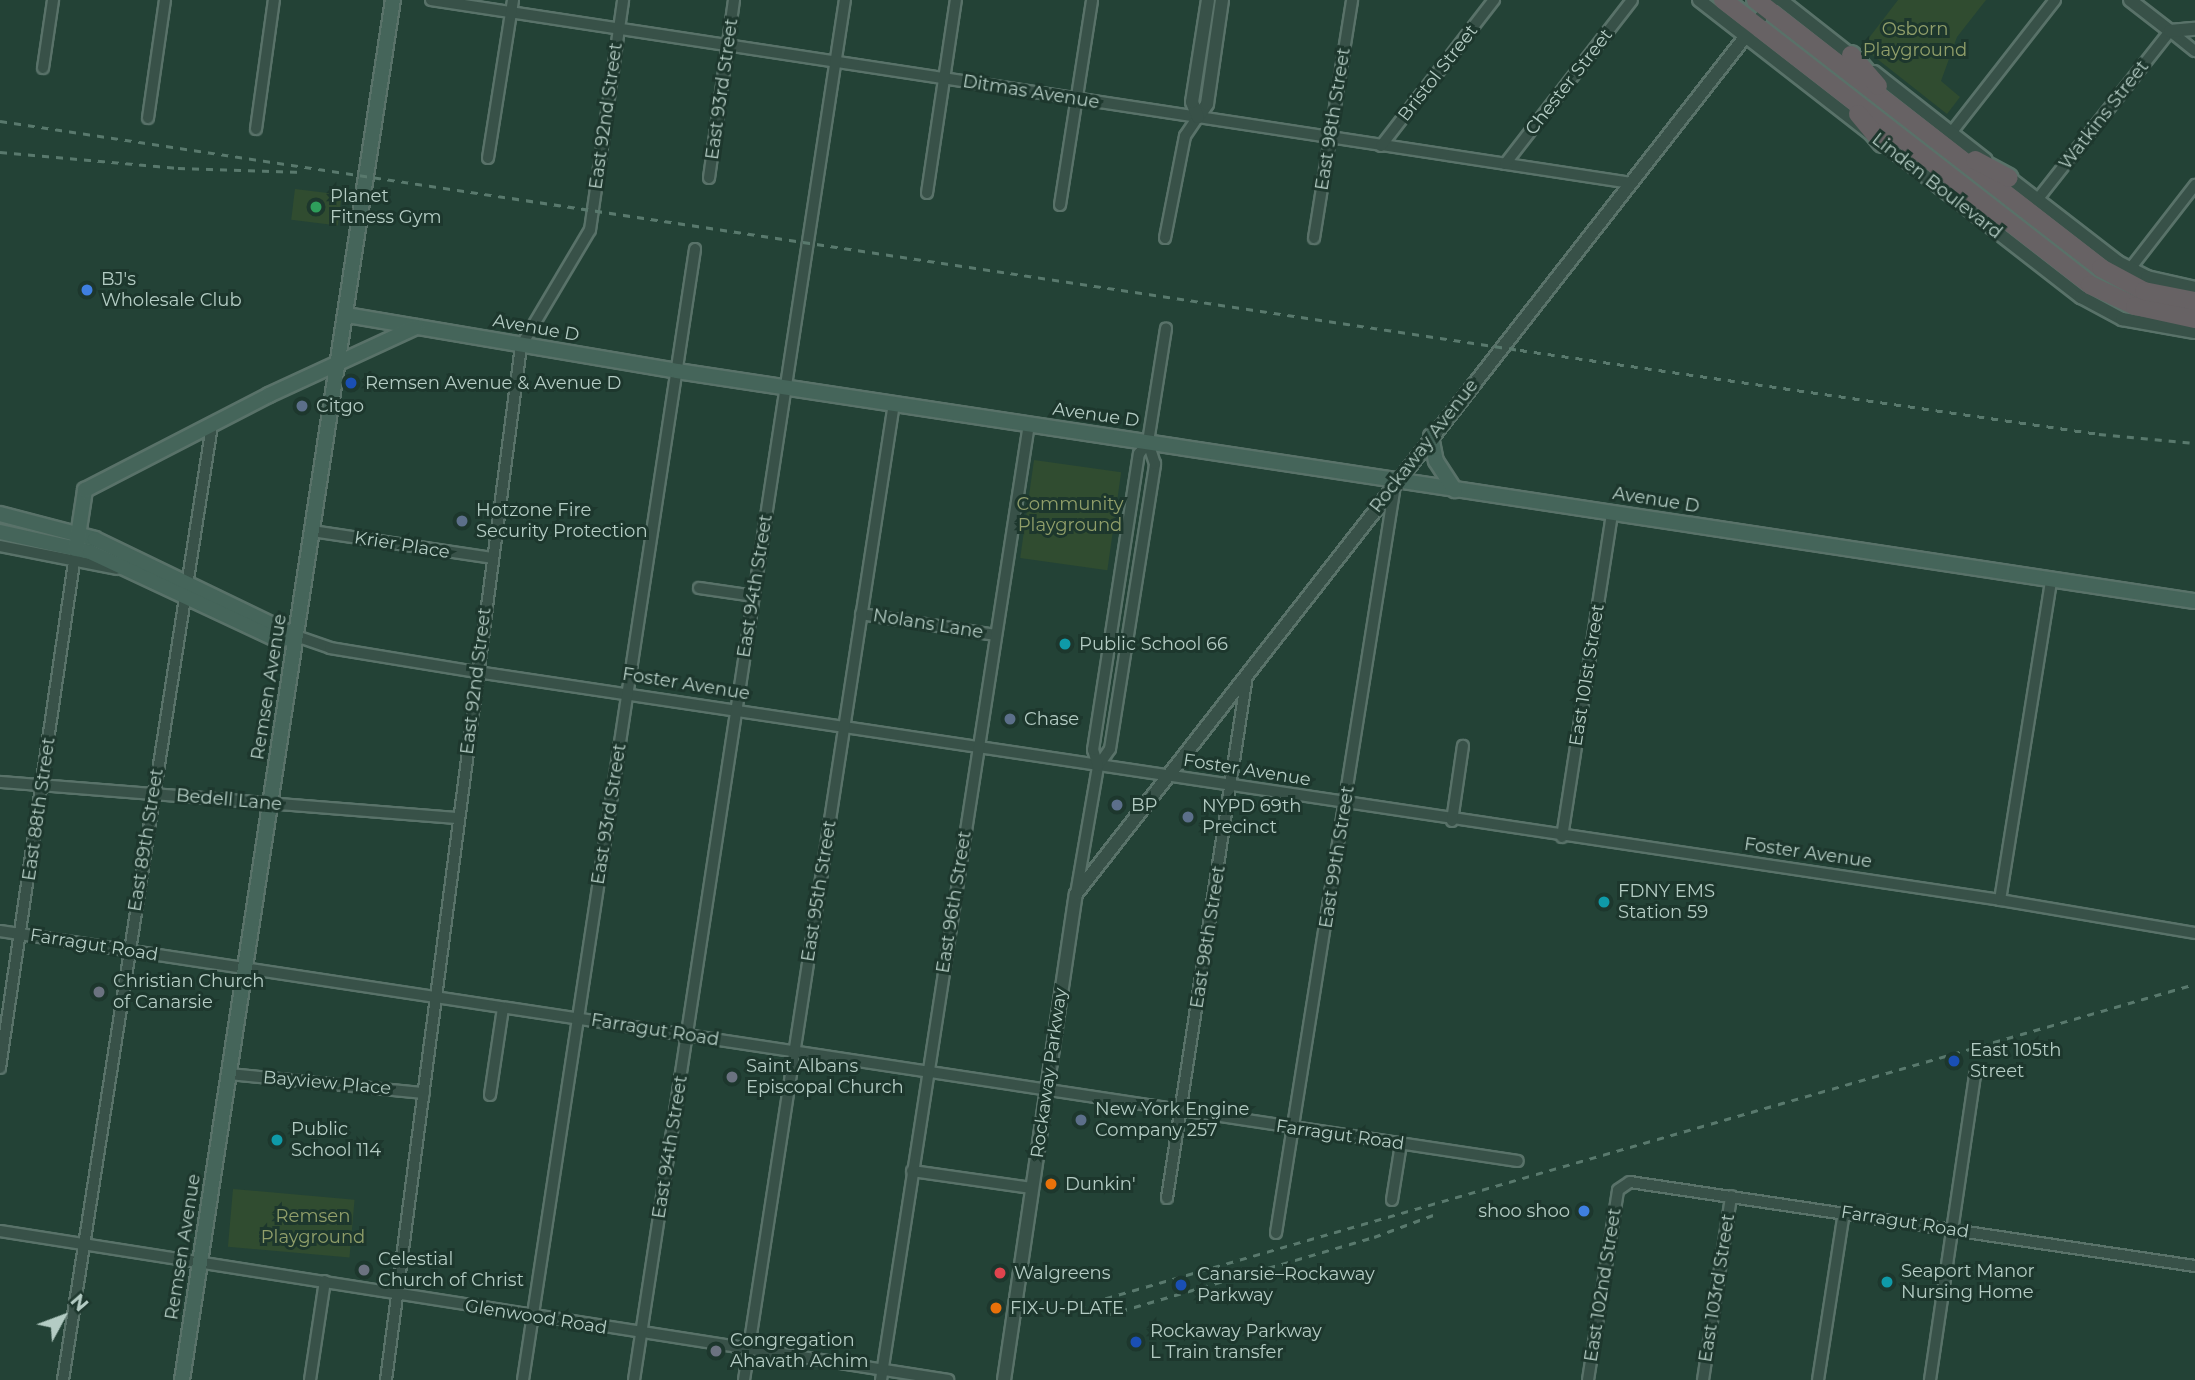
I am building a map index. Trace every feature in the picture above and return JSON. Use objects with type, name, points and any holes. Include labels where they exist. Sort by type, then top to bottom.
[{"type":"highway","name":"Linden Boulevard","points":[[1723,0],[1750,31],[1835,88],[2115,289],[2195,319]]},
{"type":"highway","name":"Linden Boulevard","points":[[1770,2],[1903,115],[1944,136],[2115,289],[2195,301]]},
{"type":"highway","points":[[1852,55],[1903,115]]},
{"type":"highway","points":[[1835,88],[1882,143]]},
{"type":"highway","points":[[1944,136],[2009,178]]},
{"type":"main road","name":"Remsen Avenue","points":[[182,1380],[312,531],[341,360],[393,0]]},
{"type":"main road","name":"Avenue D","points":[[347,315],[677,371],[1395,482],[2195,601]]},
{"type":"main road","points":[[75,556],[85,490],[341,360],[416,327]]},
{"type":"main road","points":[[1432,436],[1436,461],[1455,490]]},
{"type":"main road","name":"Foster Avenue","points":[[0,514],[78,534],[186,580],[296,636]]},
{"type":"main road","name":"Foster Avenue","points":[[0,532],[127,570],[278,640],[296,636]]},
{"type":"street","points":[[43,68],[53,0]]},
{"type":"street","points":[[148,118],[165,0]]},
{"type":"street","points":[[256,128],[274,0]]},
{"type":"street","name":"Ditmas Avenue","points":[[431,0],[1631,183]]},
{"type":"street","points":[[488,158],[513,0]]},
{"type":"street","name":"East 92nd Street","points":[[386,1380],[521,346],[590,230],[623,0]]},
{"type":"street","name":"East 93rd Street","points":[[709,178],[734,0]]},
{"type":"street","name":"East 94th Street","points":[[634,1380],[845,0]]},
{"type":"street","points":[[928,193],[956,0]]},
{"type":"street","points":[[1060,205],[1092,0]]},
{"type":"street","points":[[1198,117],[1192,102],[1208,0]]},
{"type":"street","points":[[1165,238],[1185,136],[1207,104],[1222,0]]},
{"type":"street","name":"East 98th Street","points":[[1314,238],[1352,0]]},
{"type":"street","name":"Bristol Street","points":[[1381,146],[1494,0]]},
{"type":"street","name":"Chester Street","points":[[1505,164],[1632,0]]},
{"type":"street","name":"Linden Boulevard","points":[[1699,0],[1750,31],[1882,143],[2115,289],[2195,288]]},
{"type":"street","points":[[1944,136],[2055,0]]},
{"type":"street","points":[[2130,0],[2195,51]]},
{"type":"street","name":"Linden Boulevard","points":[[1770,2],[1852,55],[1944,136]]},
{"type":"street","name":"Rockaway Avenue","points":[[1076,894],[1770,2]]},
{"type":"street","points":[[2170,31],[2195,29]]},
{"type":"street","name":"Watkins Street","points":[[2037,200],[2170,31]]},
{"type":"street","name":"Linden Boulevard","points":[[2009,178],[2037,200],[2115,289],[2122,319],[2195,332]]},
{"type":"street","points":[[2115,289],[2195,185]]},
{"type":"street","name":"East 93rd Street","points":[[523,1380],[695,249]]},
{"type":"street","name":"Rockaway Parkway","points":[[1004,1380],[1076,894],[1098,766],[1093,750],[1099,709],[1139,454],[1147,442],[1166,328]]},
{"type":"street","name":"East 95th Street","points":[[744,1380],[894,403]]},
{"type":"street","name":"East 96th Street","points":[[881,1375],[1029,424]]},
{"type":"street","name":"East 89th Street","points":[[63,1380],[182,596],[212,425]]},
{"type":"street","name":"Rockaway Parkway","points":[[1098,766],[1111,749],[1155,464],[1147,442]]},
{"type":"street","name":"East 99th Street","points":[[1276,1233],[1295,1128],[1395,482]]},
{"type":"street","name":"East 101st Street","points":[[1562,837],[1612,513]]},
{"type":"street","name":"Krier Place","points":[[312,531],[492,558]]},
{"type":"street","points":[[0,546],[75,556]]},
{"type":"street","name":"East 88th Street","points":[[0,1068],[75,556]]},
{"type":"street","points":[[2000,900],[2051,580]]},
{"type":"street","points":[[699,588],[754,596]]},
{"type":"street","name":"Nolans Lane","points":[[861,614],[995,635]]},
{"type":"street","name":"Foster Avenue","points":[[296,636],[330,648],[477,672],[1452,821],[2000,900],[2195,933]]},
{"type":"street","name":"East 98th Street","points":[[1167,1198],[1247,676]]},
{"type":"street","points":[[1452,821],[1463,746]]},
{"type":"street","name":"Bedell Lane","points":[[0,782],[458,818]]},
{"type":"street","name":"Farragut Road","points":[[0,931],[1518,1161]]},
{"type":"street","points":[[490,1096],[503,1008]]},
{"type":"street","name":"Bayview Place","points":[[229,1074],[424,1093]]},
{"type":"street","points":[[1930,1380],[1975,1075]]},
{"type":"street","points":[[1392,1200],[1401,1144]]},
{"type":"street","points":[[912,1171],[1032,1188]]},
{"type":"street","name":"Farragut Road","points":[[1618,1190],[1639,1181],[2195,1266]]},
{"type":"street","name":"East 102nd Street","points":[[1588,1380],[1618,1190]]},
{"type":"street","name":"East 103rd Street","points":[[1703,1380],[1731,1196]]},
{"type":"street","points":[[1818,1380],[1844,1213]]},
{"type":"street","name":"Glenwood Road","points":[[0,1231],[749,1350],[881,1375],[948,1380]]},
{"type":"street","points":[[310,1380],[325,1281]]},
{"type":"green space","name":"Osborn Playground","points":[[1898,0],[1986,0],[1957,37],[1941,81],[1960,97],[1947,114],[1862,47]]},
{"type":"green space","name":"Planet Fitness Gym","points":[[295,189],[342,195],[338,225],[291,220]]},
{"type":"green space","name":"Community Playground","points":[[1034,460],[1121,472],[1107,570],[1020,558]]},
{"type":"green space","name":"Remsen Playground","points":[[233,1189],[355,1200],[349,1257],[228,1247]]},
{"type":"railway","points":[[0,121],[1520,350],[2099,434],[2195,443]]},
{"type":"railway","points":[[0,152],[178,168],[303,172]]},
{"type":"railway","points":[[1065,1310],[2195,984]]},
{"type":"railway","points":[[1107,1315],[1374,1237],[1433,1215]]},
{"type":"place","name":"Planet Fitness Gym","points":[[316,207]]},
{"type":"place","name":"BJ's Wholesale Club","points":[[87,290]]},
{"type":"place","name":"Remsen Avenue & Avenue D","points":[[351,383]]},
{"type":"place","name":"Citgo","points":[[302,406]]},
{"type":"place","name":"Hotzone Fire Security Protection","points":[[462,521]]},
{"type":"place","name":"Public School 66","points":[[1065,644]]},
{"type":"place","name":"Chase","points":[[1010,719]]},
{"type":"place","name":"BP","points":[[1117,805]]},
{"type":"place","name":"NYPD 69th Precinct","points":[[1188,817]]},
{"type":"place","name":"FDNY EMS Station 59","points":[[1604,902]]},
{"type":"place","name":"Christian Church of Canarsie","points":[[99,992]]},
{"type":"place","name":"East 105th Street","points":[[1954,1061]]},
{"type":"place","name":"Saint Albans Episcopal Church","points":[[732,1077]]},
{"type":"place","name":"New York Engine Company 257","points":[[1081,1120]]},
{"type":"place","name":"Public School 114","points":[[277,1140]]},
{"type":"place","name":"Dunkin'","points":[[1051,1184]]},
{"type":"place","name":"shoo shoo","points":[[1584,1211]]},
{"type":"place","name":"Celestial Church of Christ","points":[[364,1270]]},
{"type":"place","name":"Walgreens","points":[[1000,1273]]},
{"type":"place","name":"Seaport Manor Nursing Home","points":[[1887,1282]]},
{"type":"place","name":"Canarsie–Rockaway Parkway","points":[[1181,1285]]},
{"type":"place","name":"FIX-U-PLATE","points":[[996,1308]]},
{"type":"place","name":"Rockaway Parkway L Train transfer","points":[[1136,1342]]},
{"type":"place","name":"Congregation Ahavath Achim","points":[[716,1351]]}]
